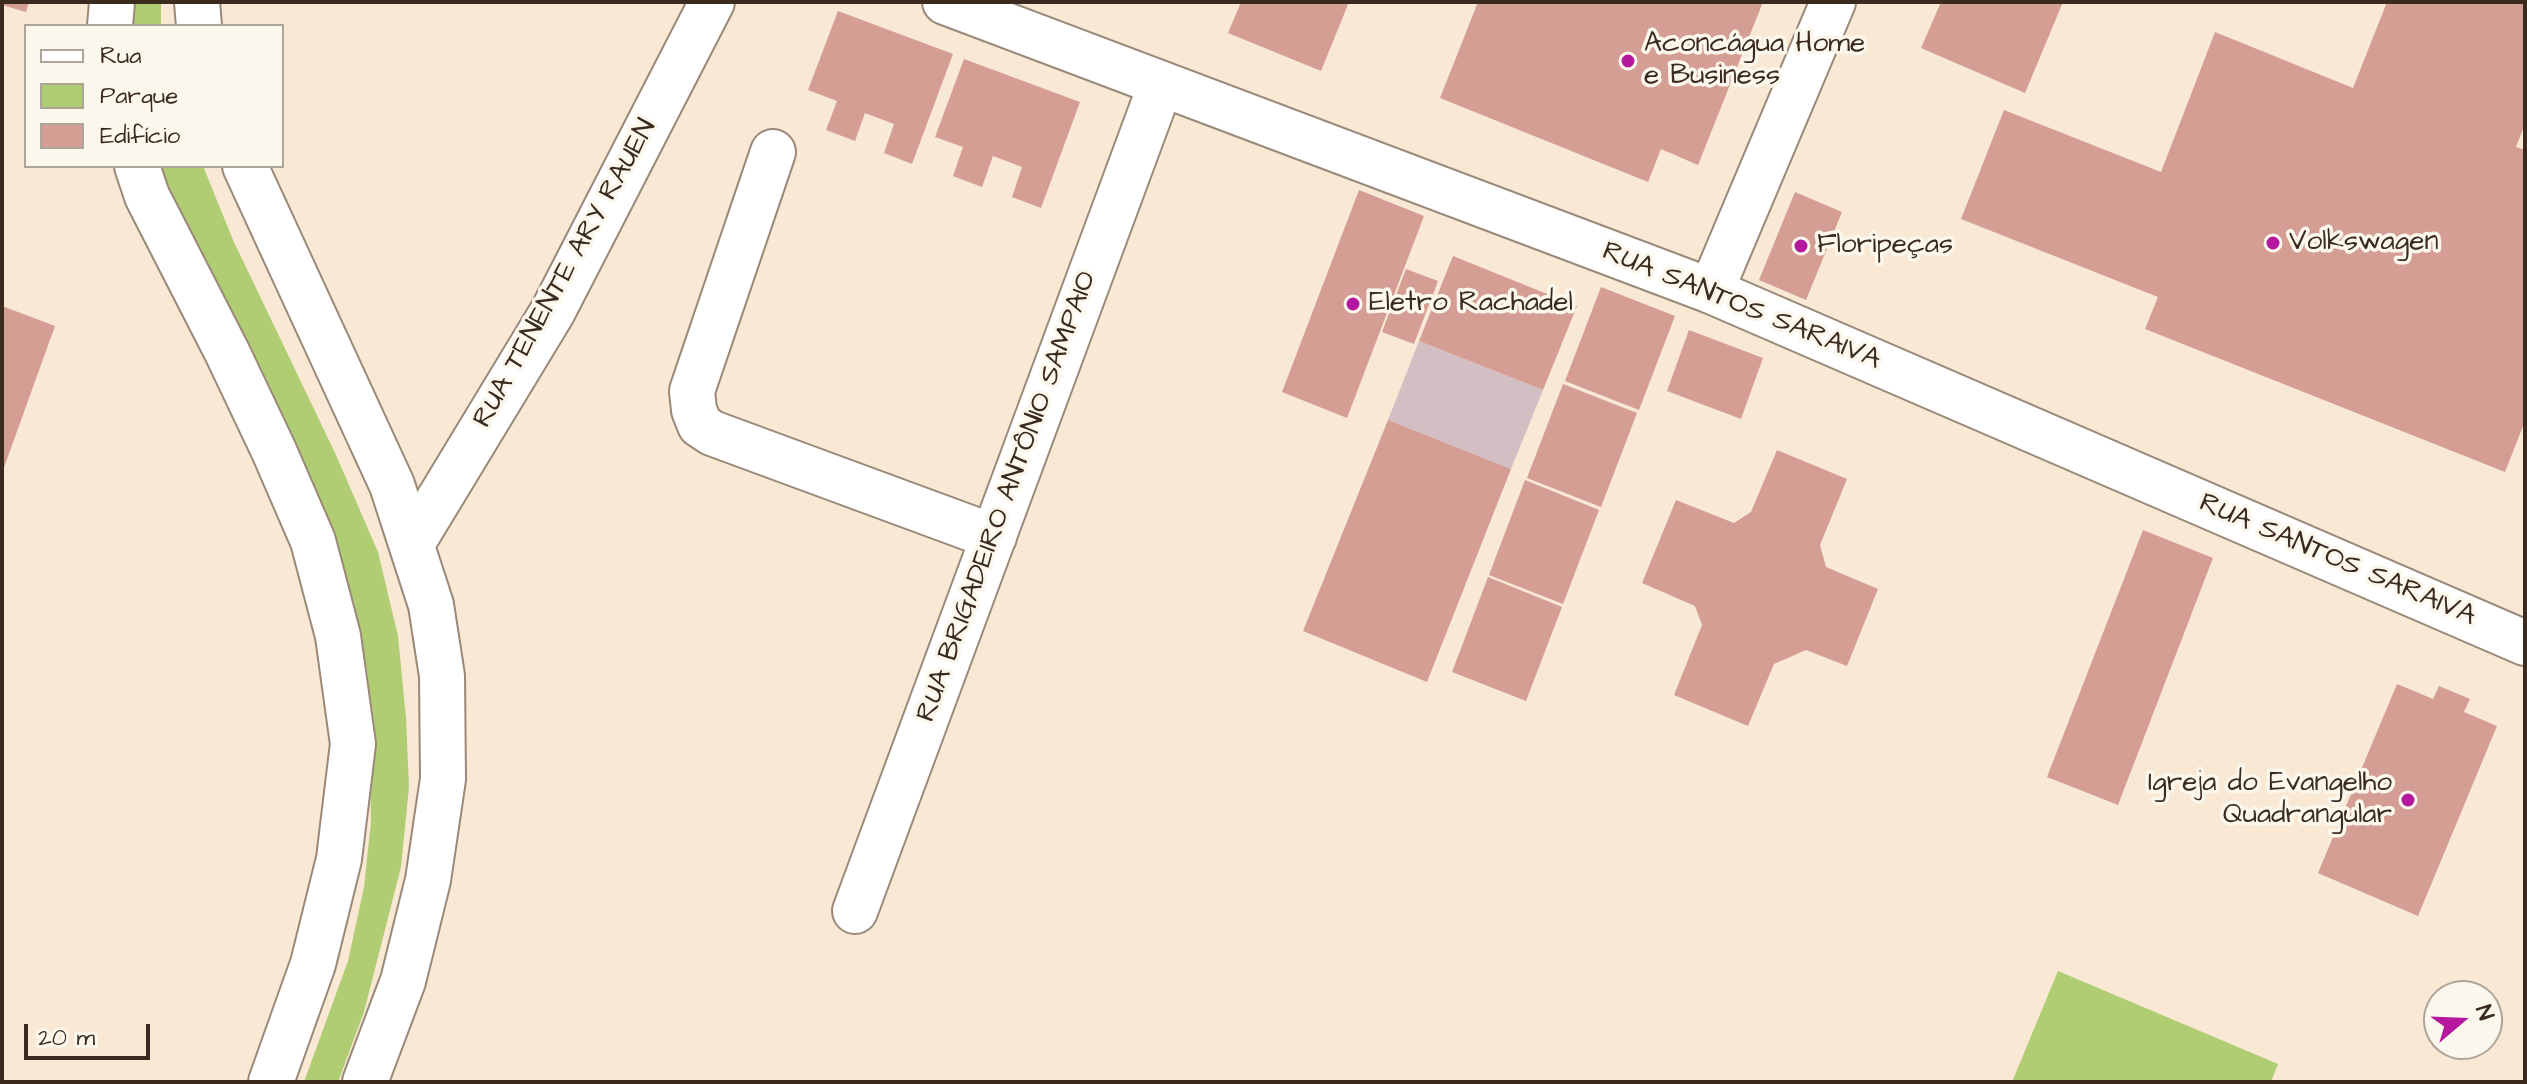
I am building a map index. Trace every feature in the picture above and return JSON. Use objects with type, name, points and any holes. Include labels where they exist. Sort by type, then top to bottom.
[{"type":"main road","points":[[110,24],[112,2]]},
{"type":"main road","points":[[197,2],[199,24]]},
{"type":"main road","name":"RUA TENENTE ARY RAUEN","points":[[413,542],[553,311],[712,2]]},
{"type":"main road","name":"RUA SANTOS SARAIVA","points":[[945,2],[1711,291],[2525,643]]},
{"type":"main road","points":[[1711,291],[1833,2]]},
{"type":"main road","name":"RUA BRIGADEIRO ANTÔNIO SAMPAIO","points":[[855,911],[1161,84]]},
{"type":"main road","points":[[773,152],[692,391],[694,410],[700,425],[712,433],[994,537]]},
{"type":"main road","points":[[138,168],[147,196],[227,352],[302,515],[313,541],[338,636],[353,744],[339,859],[313,964],[271,1082]]},
{"type":"main road","points":[[246,168],[392,485],[431,605],[442,676],[443,779],[428,880],[403,981],[365,1082]]},
{"type":"shaded area","points":[[1419,341],[1543,390],[1511,469],[1388,420]]},
{"type":"green space","points":[[124,2],[161,2],[161,24],[124,24]]},
{"type":"green space","points":[[159,168],[204,168],[233,240],[336,455],[378,552],[398,636],[409,787],[401,867],[364,1012],[338,1082],[304,1082],[348,961],[364,887],[371,822],[368,676],[354,603],[323,513],[234,318]]},
{"type":"green space","points":[[2058,971],[2278,1064],[2271,1082],[2012,1082]]},
{"type":"building","points":[[2,2],[29,2],[26,12],[2,5]]},
{"type":"building","points":[[1241,2],[1349,2],[1321,71],[1228,33]]},
{"type":"building","name":"Aconcágua Home e Business","points":[[1478,2],[1763,2],[1698,165],[1661,149],[1648,182],[1440,98]]},
{"type":"building","points":[[1941,2],[2063,2],[2025,93],[1921,48]]},
{"type":"building","name":"Volkswagen","points":[[2387,2],[2525,2],[2525,124],[2516,147],[2525,150],[2525,421],[2505,472],[2145,329],[2158,297],[1961,219],[2004,110],[2161,172],[2215,32],[2353,88]]},
{"type":"building","points":[[838,11],[953,54],[912,164],[884,153],[894,124],[865,113],[855,141],[826,130],[837,101],[808,90]]},
{"type":"building","points":[[964,59],[1080,102],[1041,208],[1012,197],[1022,167],[993,156],[982,187],[953,176],[963,147],[935,137]]},
{"type":"building","name":"Eletro Rachadel","points":[[1359,190],[1424,216],[1347,418],[1282,392]]},
{"type":"building","name":"Floripeças","points":[[1795,192],[1842,212],[1806,300],[1759,280]]},
{"type":"building","points":[[1453,256],[1577,306],[1543,390],[1419,341]]},
{"type":"building","points":[[1406,269],[1438,281],[1414,344],[1382,332]]},
{"type":"building","points":[[1601,287],[1675,316],[1639,410],[1565,381]]},
{"type":"building","points":[[2,306],[55,326],[2,473]]},
{"type":"building","points":[[1689,330],[1763,358],[1741,419],[1667,391]]},
{"type":"building","points":[[1563,384],[1637,413],[1601,507],[1527,478]]},
{"type":"building","points":[[1388,420],[1511,469],[1427,682],[1303,631]]},
{"type":"building","points":[[1777,450],[1847,479],[1820,545],[1826,567],[1878,589],[1847,666],[1806,650],[1774,664],[1748,726],[1674,695],[1702,625],[1695,606],[1642,583],[1676,500],[1734,523],[1751,512]]},
{"type":"building","points":[[1525,480],[1599,510],[1563,604],[1489,575]]},
{"type":"building","points":[[2143,530],[2213,558],[2118,805],[2047,777]]},
{"type":"building","points":[[1488,577],[1562,607],[1526,701],[1452,672]]},
{"type":"building","name":"Igreja do Evangelho Quadrangular","points":[[2397,684],[2433,699],[2439,686],[2470,699],[2464,712],[2497,726],[2418,916],[2318,873]]},
{"type":"place","name":"Aconcágua Home e Business","points":[[1628,61]]},
{"type":"place","name":"Volkswagen","points":[[2273,243]]},
{"type":"place","name":"Floripeças","points":[[1801,246]]},
{"type":"place","name":"Eletro Rachadel","points":[[1353,304]]},
{"type":"place","name":"Igreja do Evangelho Quadrangular","points":[[2408,800]]}]
